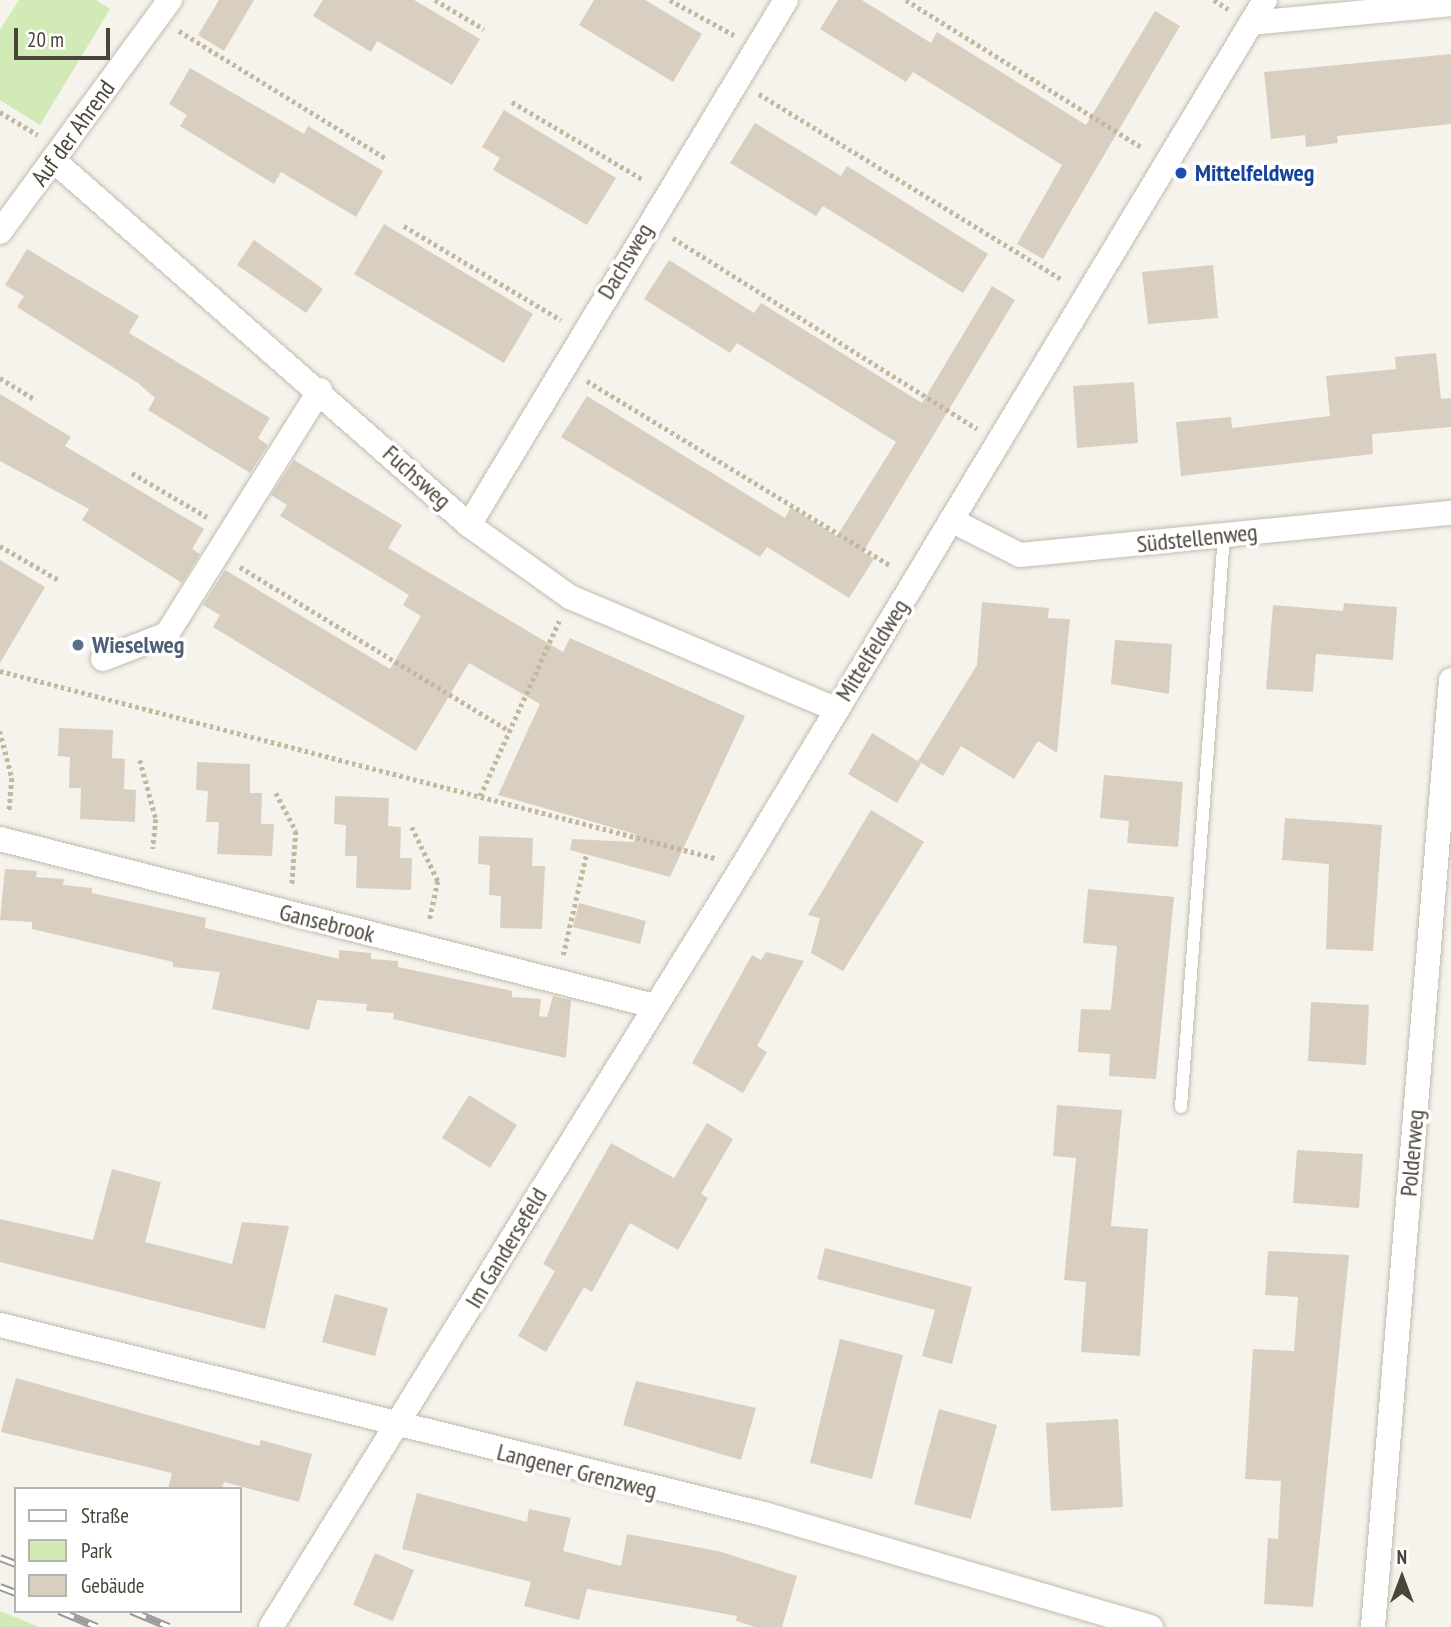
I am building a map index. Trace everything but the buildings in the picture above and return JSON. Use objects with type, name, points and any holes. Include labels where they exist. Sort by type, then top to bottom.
[{"type":"street","name":"Dachsweg","points":[[469,525],[753,46],[786,0]]},
{"type":"street","name":"Mittelfeldweg","points":[[742,867],[1265,0]]},
{"type":"street","points":[[1251,23],[1451,4]]},
{"type":"street","name":"Auf der Ahrend","points":[[0,232],[163,6]]},
{"type":"street","name":"Fuchsweg","points":[[57,154],[469,525],[570,597],[835,709]]},
{"type":"street","points":[[103,659],[167,634],[320,390]]},
{"type":"street","name":"Südstellenweg","points":[[951,520],[1020,555],[1451,513]]},
{"type":"street","name":"Polderweg","points":[[1373,1627],[1451,680]]},
{"type":"street","name":"Gansebrook","points":[[3,840],[654,1006]]},
{"type":"street","name":"Im Gandersefeld","points":[[271,1627],[742,867]]},
{"type":"street","name":"Langener Grenzweg","points":[[0,1325],[397,1427],[767,1515],[1151,1627]]},
{"type":"lane","points":[[1181,1107],[1224,536]]},
{"type":"path","points":[[435,0],[484,29]]},
{"type":"path","points":[[670,0],[753,46]]},
{"type":"path","points":[[906,0],[1167,163]]},
{"type":"path","points":[[163,6],[387,159]]},
{"type":"path","points":[[734,78],[1087,296]]},
{"type":"path","points":[[512,102],[666,193]]},
{"type":"path","points":[[0,112],[57,154]]},
{"type":"path","points":[[648,222],[998,442]]},
{"type":"path","points":[[404,226],[582,333]]},
{"type":"path","points":[[563,366],[915,580]]},
{"type":"path","points":[[0,378],[36,400]]},
{"type":"path","points":[[132,474],[232,532]]},
{"type":"path","points":[[0,546],[59,580]]},
{"type":"path","points":[[218,554],[510,731]]},
{"type":"path","points":[[480,796],[570,597]]},
{"type":"path","points":[[0,671],[742,867]]},
{"type":"path","points":[[0,731],[12,778],[3,840]]},
{"type":"path","points":[[140,760],[156,819],[150,878]]},
{"type":"path","points":[[276,793],[296,831],[290,913]]},
{"type":"path","points":[[412,827],[438,881],[424,947]]},
{"type":"path","points":[[557,980],[586,855]]},
{"type":"green space","points":[[19,0],[96,0],[110,9],[40,125],[0,100],[0,30]]},
{"type":"green space","points":[[0,1611],[39,1627],[0,1627]]},
{"type":"railway","points":[[0,1558],[14,1563]]},
{"type":"railway","points":[[0,1587],[14,1592]]},
{"type":"railway","points":[[64,1613],[97,1627]]},
{"type":"railway","points":[[136,1613],[169,1627]]},
{"type":"place","name":"Mittelfeldweg","points":[[1181,173]]},
{"type":"place","name":"Wieselweg","points":[[78,645]]}]
